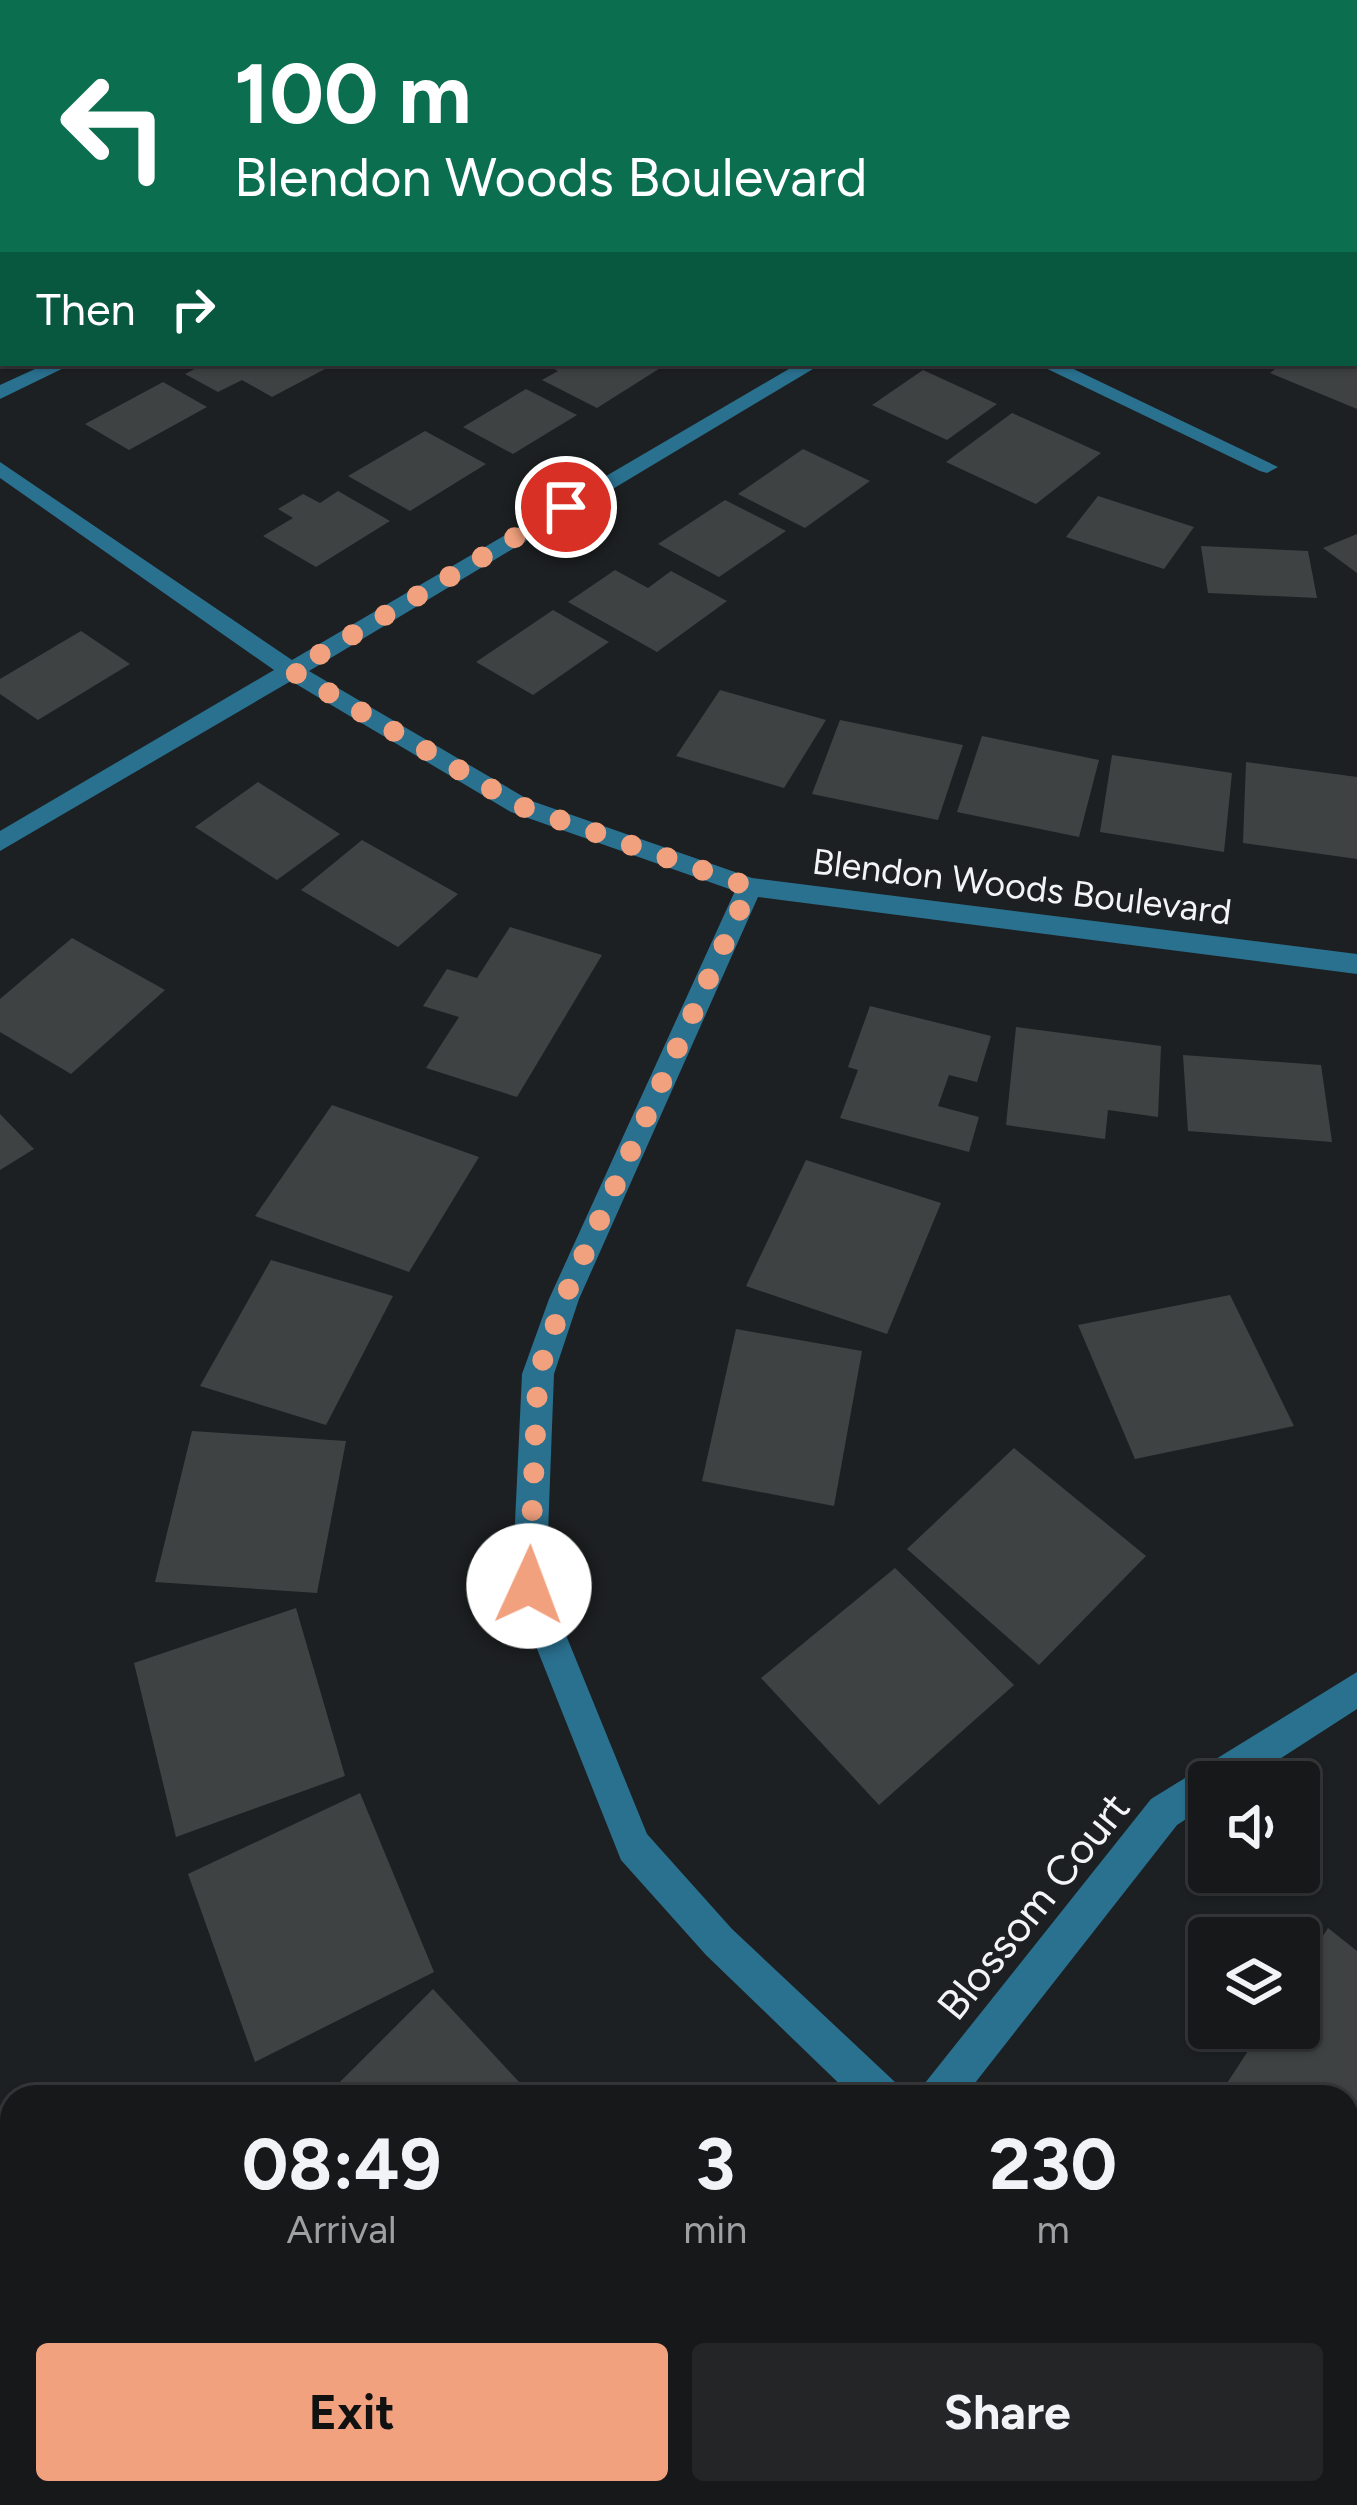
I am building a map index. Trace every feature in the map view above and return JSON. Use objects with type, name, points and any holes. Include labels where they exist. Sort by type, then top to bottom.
[{"type":"street","points":[[0,393],[58,366]]},
{"type":"street","points":[[0,842],[808,366]]},
{"type":"street","points":[[1051,366],[1267,467]]},
{"type":"street","name":"Blendon Woods Boulevard","points":[[0,468],[292,671],[520,806],[750,887],[1357,964]]},
{"type":"street","points":[[750,887],[564,1299],[538,1374],[529,1586],[634,1847],[719,1942],[869,2085]]},
{"type":"street","name":"Blossom Court","points":[[1244,1761],[1357,1689]]},
{"type":"street","name":"Blossom Court","points":[[949,2085],[1164,1813],[1188,1797]]},
{"type":"building","points":[[200,366],[325,369],[272,397],[242,380],[218,392],[185,374]]},
{"type":"building","points":[[549,366],[663,366],[597,408],[542,380],[558,371]]},
{"type":"building","points":[[1279,366],[1357,366],[1357,409],[1270,373]]},
{"type":"building","points":[[923,370],[997,404],[947,440],[872,405]]},
{"type":"building","points":[[163,382],[207,407],[129,450],[85,424]]},
{"type":"building","points":[[526,389],[577,415],[513,454],[463,427]]},
{"type":"building","points":[[1012,413],[1101,453],[1036,504],[946,462]]},
{"type":"building","points":[[425,431],[486,464],[410,511],[348,476]]},
{"type":"building","points":[[803,449],[870,481],[805,528],[738,494]]},
{"type":"building","points":[[338,491],[390,521],[316,567],[263,536],[293,518],[278,509],[303,494],[320,503]]},
{"type":"building","points":[[1098,496],[1194,527],[1164,569],[1066,537]]},
{"type":"building","points":[[725,500],[786,531],[719,577],[658,544]]},
{"type":"building","points":[[1357,534],[1357,573],[1323,548]]},
{"type":"building","points":[[1201,546],[1308,551],[1317,598],[1208,593]]},
{"type":"building","points":[[615,570],[648,588],[671,571],[727,601],[657,652],[568,602]]},
{"type":"building","points":[[553,610],[609,642],[533,695],[476,662]]},
{"type":"building","points":[[81,631],[130,664],[38,720],[0,694],[0,679]]},
{"type":"building","points":[[720,690],[826,720],[784,788],[676,756]]},
{"type":"building","points":[[840,720],[963,745],[938,820],[812,794]]},
{"type":"building","points":[[982,736],[1099,760],[1079,837],[957,812]]},
{"type":"building","points":[[1112,755],[1232,773],[1224,852],[1100,832]]},
{"type":"building","points":[[1246,762],[1357,777],[1357,859],[1243,843]]},
{"type":"building","points":[[258,782],[340,834],[277,880],[195,827]]},
{"type":"building","points":[[362,840],[458,894],[398,947],[301,890]]},
{"type":"building","points":[[510,927],[602,955],[517,1097],[426,1068],[459,1017],[423,1006],[447,969],[477,978]]},
{"type":"building","points":[[72,938],[165,990],[71,1074],[0,1032],[0,999]]},
{"type":"building","points":[[870,1006],[991,1036],[977,1082],[949,1075],[938,1106],[979,1117],[969,1152],[840,1118],[858,1070],[848,1067]]},
{"type":"building","points":[[1016,1027],[1161,1046],[1158,1117],[1108,1110],[1105,1139],[1006,1125]]},
{"type":"building","points":[[1183,1055],[1321,1065],[1332,1142],[1188,1131]]},
{"type":"building","points":[[332,1105],[479,1157],[409,1272],[255,1216]]},
{"type":"building","points":[[0,1114],[34,1149],[0,1170]]},
{"type":"building","points":[[806,1160],[941,1203],[887,1334],[746,1286]]},
{"type":"building","points":[[271,1260],[393,1296],[326,1425],[200,1386]]},
{"type":"building","points":[[1230,1295],[1294,1426],[1135,1459],[1078,1325]]},
{"type":"building","points":[[736,1329],[862,1351],[834,1506],[702,1481]]},
{"type":"building","points":[[192,1431],[346,1441],[317,1593],[155,1582]]},
{"type":"building","points":[[1014,1448],[1146,1556],[1039,1665],[907,1549]]},
{"type":"building","points":[[895,1568],[1014,1685],[879,1805],[761,1678]]},
{"type":"building","points":[[296,1608],[345,1776],[176,1837],[134,1663]]},
{"type":"building","points":[[360,1793],[434,1972],[255,2062],[188,1874]]},
{"type":"building","points":[[1328,1928],[1357,1951],[1357,2085],[1226,2085],[1249,2049],[1320,2049],[1320,1940]]},
{"type":"building","points":[[433,1989],[522,2085],[337,2085]]},
{"type":"route","points":[[529,1586],[538,1374],[564,1299],[750,887],[520,806],[292,671],[566,507]]}]
